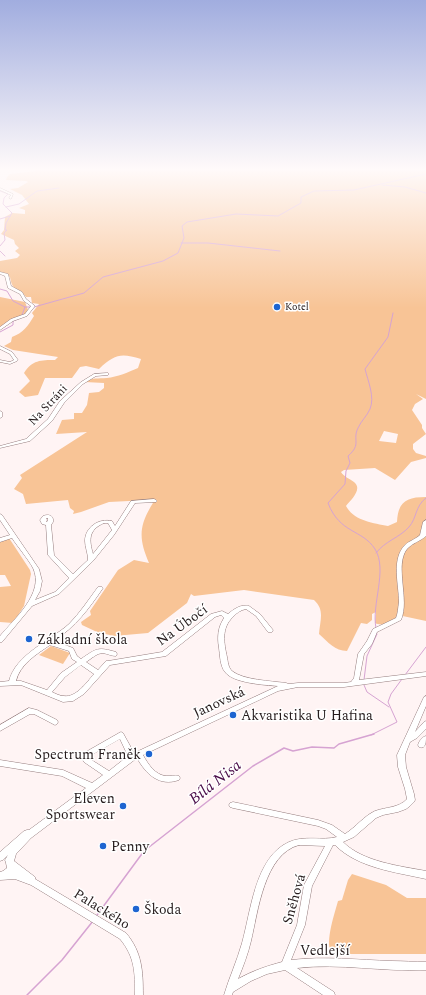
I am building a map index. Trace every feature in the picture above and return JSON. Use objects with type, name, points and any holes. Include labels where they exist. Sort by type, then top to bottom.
[{"type":"street","points":[[0,273],[8,275],[9,287],[21,293],[25,300],[33,307],[26,314],[12,320],[0,329]]},
{"type":"street","points":[[0,347],[11,353],[16,360],[10,363],[0,361]]},
{"type":"street","name":"Na Stráni","points":[[0,447],[28,440],[50,420],[62,402],[86,380],[95,374],[107,374]]},
{"type":"street","points":[[0,412],[0,417]]},
{"type":"street","points":[[30,605],[57,593],[92,560],[134,502],[154,501]]},
{"type":"street","points":[[0,518],[36,569],[39,581],[37,591],[30,605],[0,640]]},
{"type":"street","points":[[92,560],[88,544],[90,532],[97,524],[103,521],[110,522],[114,530]]},
{"type":"street","points":[[357,682],[359,660],[362,651],[370,642],[375,631],[399,619],[402,608],[399,575],[402,553],[405,547],[423,536],[426,522]]},
{"type":"street","points":[[48,523],[51,555],[73,578]]},
{"type":"street","points":[[0,540],[12,536]]},
{"type":"street","points":[[12,683],[14,674],[26,659],[70,626],[87,607],[100,588]]},
{"type":"street","points":[[228,618],[241,608],[247,608],[258,615],[270,630]]},
{"type":"street","name":"Na Úbočí","points":[[0,684],[21,683],[63,700],[76,698],[104,665],[110,662],[164,654],[214,615],[222,613],[228,618],[221,629],[220,638],[226,669],[228,672],[240,678],[288,686]]},
{"type":"street","points":[[49,642],[71,650],[73,656],[97,673]]},
{"type":"street","points":[[48,694],[62,675],[99,651],[114,654]]},
{"type":"street","name":"Janovská","points":[[2,876],[10,869],[12,852],[21,842],[108,774],[135,755],[277,689],[288,686],[338,685],[426,674]]},
{"type":"street","points":[[229,992],[244,955],[262,879],[277,856],[287,846],[298,841],[333,842],[346,838],[374,816],[384,811],[401,808],[411,800],[411,792],[400,763],[401,755],[426,699]]},
{"type":"street","points":[[0,728],[29,712],[35,712],[53,721]]},
{"type":"street","points":[[408,740],[415,736],[426,724]]},
{"type":"street","points":[[108,774],[86,757],[121,735],[135,755],[157,776],[167,780],[176,778]]},
{"type":"street","points":[[421,745],[426,739]]},
{"type":"street","points":[[0,763],[63,773],[92,787]]},
{"type":"street","points":[[234,805],[318,823],[329,827],[346,838]]},
{"type":"street","name":"Janovská","points":[[0,857],[22,836],[47,821]]},
{"type":"street","points":[[333,842],[359,857],[426,875]]},
{"type":"street","name":"Sněhová","points":[[285,965],[301,925],[308,885],[333,842]]},
{"type":"street","name":"Palackého","points":[[0,857],[6,858],[34,882],[124,936],[132,947],[138,967],[140,995]]},
{"type":"street","name":"Palackého","points":[[2,876],[15,875],[34,882]]},
{"type":"street","name":"Vedlejší","points":[[229,992],[245,978],[285,965],[310,961],[426,966]]},
{"type":"street","points":[[285,965],[331,995]]},
{"type":"shaded area","points":[[8,215],[426,215],[426,399],[416,394],[423,399],[415,404],[412,410],[426,434],[413,444],[413,449],[416,453],[426,456],[426,458],[411,462],[395,480],[375,468],[344,470],[341,472],[354,482],[357,488],[353,498],[346,506],[354,515],[370,522],[388,526],[397,522],[399,510],[404,502],[413,498],[426,497],[426,621],[398,615],[388,623],[378,624],[375,623],[376,612],[372,614],[372,620],[367,624],[361,623],[347,651],[343,651],[332,646],[319,634],[321,611],[314,600],[244,590],[194,596],[191,594],[187,603],[148,633],[114,636],[97,632],[82,625],[81,622],[91,615],[90,611],[118,570],[134,560],[149,563],[143,547],[142,533],[145,519],[153,503],[149,500],[109,502],[73,514],[74,511],[70,508],[68,500],[26,504],[23,494],[14,489],[22,478],[20,475],[87,432],[56,434],[62,420],[74,419],[74,413],[82,413],[87,405],[89,393],[99,392],[104,388],[104,383],[85,382],[93,379],[115,377],[131,371],[138,368],[141,359],[128,356],[118,356],[110,360],[99,369],[86,366],[80,367],[72,378],[45,378],[38,395],[25,397],[19,392],[30,381],[24,373],[30,365],[41,361],[55,360],[58,357],[13,350],[4,346],[11,342],[12,337],[27,326],[34,316],[32,313],[39,304],[32,303],[31,297],[26,297],[21,291],[14,288],[10,277],[0,272],[0,261],[17,258],[20,255],[15,251],[19,248],[15,244],[14,240],[1,234],[4,230],[5,217]],"holes":[[[384,431],[398,434],[396,443],[379,441]]]},
{"type":"shaded area","points":[[0,297],[25,302],[28,310],[24,315],[12,319],[0,328]]},
{"type":"shaded area","points":[[9,538],[30,570],[31,574],[24,606],[13,623],[0,622],[0,587],[11,586],[5,575],[0,575],[0,542]]},
{"type":"shaded area","points":[[51,646],[70,653],[63,664],[39,655]]},
{"type":"shaded area","points":[[352,874],[386,885],[407,898],[426,898],[426,954],[337,954],[331,951],[329,941],[338,901],[342,900],[348,880]]},
{"type":"waterway","points":[[0,246],[5,240],[4,233],[7,230],[5,230],[6,223],[11,215]]},
{"type":"waterway","points":[[182,243],[184,238],[182,226],[187,222],[227,215]]},
{"type":"waterway","points":[[266,215],[279,215]]},
{"type":"waterway","points":[[0,219],[10,216]]},
{"type":"waterway","points":[[34,307],[84,293],[103,277],[163,261],[178,253],[182,243]]},
{"type":"waterway","points":[[182,243],[208,243],[280,251]]},
{"type":"waterway","points":[[0,251],[5,256]]},
{"type":"waterway","points":[[0,289],[7,291],[13,301],[25,307]]},
{"type":"waterway","points":[[22,315],[25,307]]},
{"type":"waterway","points":[[25,307],[31,307]]},
{"type":"waterway","points":[[377,552],[370,543],[345,526],[339,520],[333,513],[328,503],[345,484],[346,471],[350,463],[348,456],[355,448],[356,432],[369,412],[372,399],[365,369],[388,337],[393,313]]},
{"type":"waterway","points":[[0,332],[13,325],[13,321],[18,319]]},
{"type":"waterway","points":[[377,552],[384,545],[409,527],[422,501],[426,498]]},
{"type":"waterway","points":[[376,628],[375,619],[380,577],[379,557],[377,552]]},
{"type":"waterway","points":[[364,680],[367,656],[377,634],[376,632]]},
{"type":"waterway","name":"Bílá Nisa","points":[[405,675],[426,647]]},
{"type":"waterway","name":"Bílá Nisa","points":[[372,735],[397,722],[388,702],[391,694],[402,679]]},
{"type":"waterway","points":[[364,685],[367,692],[389,707]]},
{"type":"waterway","name":"Bílá Nisa","points":[[97,915],[144,851],[253,766],[284,748],[293,751],[312,747],[334,748],[339,744],[372,735]]},
{"type":"waterway","name":"Bílá Nisa","points":[[27,995],[62,960],[93,921]]},
{"type":"place","name":"Kotel","points":[[277,307]]},
{"type":"place","name":"Základní škola","points":[[29,639]]},
{"type":"place","name":"Akvaristika U Hafina","points":[[233,715]]},
{"type":"place","name":"Spectrum Franěk","points":[[149,754]]},
{"type":"place","name":"Eleven Sportswear","points":[[123,806]]},
{"type":"place","name":"Penny","points":[[103,846]]},
{"type":"place","name":"Škoda","points":[[136,909]]}]
